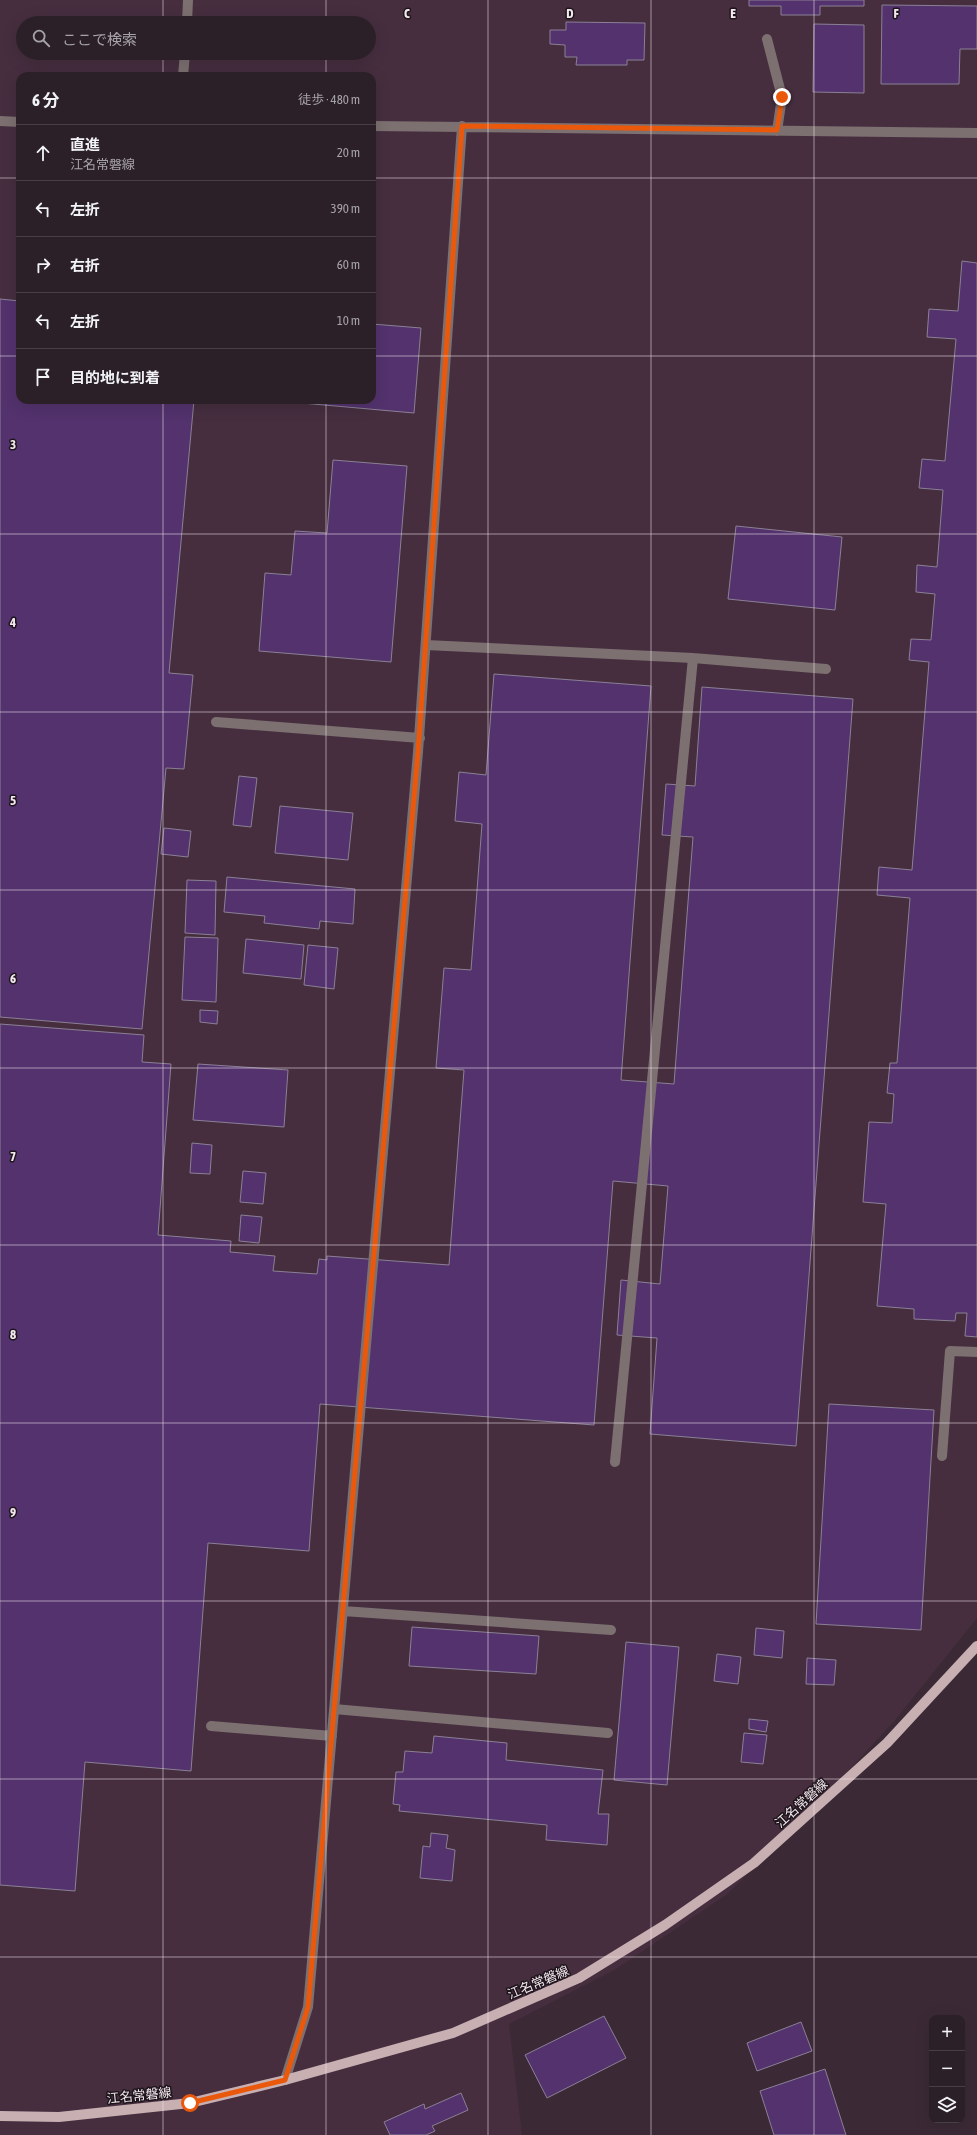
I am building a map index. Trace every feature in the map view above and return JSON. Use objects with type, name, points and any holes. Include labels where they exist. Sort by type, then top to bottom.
[{"type":"main road","name":"江名常磐線","points":[[0,2116],[59,2117],[190,2103],[285,2080],[454,2033],[579,1978],[665,1925],[754,1863],[887,1743],[977,1646]]},
{"type":"street","points":[[187,16],[188,0]]},
{"type":"street","points":[[767,39],[782,97],[777,130]]},
{"type":"street","points":[[183,72],[184,60]]},
{"type":"street","points":[[0,121],[16,122]]},
{"type":"street","points":[[376,126],[977,133]]},
{"type":"street","points":[[285,2080],[308,2007],[420,738],[462,126]]},
{"type":"street","points":[[426,645],[693,658],[826,669]]},
{"type":"street","points":[[615,1462],[693,658]]},
{"type":"street","points":[[216,722],[420,738]]},
{"type":"street","points":[[942,1456],[950,1351],[977,1352]]},
{"type":"street","points":[[343,1612],[611,1630]]},
{"type":"street","points":[[334,1709],[608,1733]]},
{"type":"street","points":[[211,1726],[332,1736]]},
{"type":"shaded area","points":[[0,0],[977,0],[977,1618],[895,1720],[811,1812],[726,1895],[616,1969],[509,2024],[522,2135],[0,2135]]},
{"type":"building","points":[[749,0],[864,0],[864,6],[820,6],[820,15],[781,15],[781,6],[749,6]]},
{"type":"building","points":[[882,5],[977,6],[977,49],[960,49],[959,84],[881,84]]},
{"type":"building","points":[[566,22],[645,23],[644,60],[627,60],[627,65],[576,65],[577,57],[565,57],[565,45],[550,44],[550,30],[566,30]]},
{"type":"building","points":[[814,24],[864,25],[864,93],[813,92]]},
{"type":"building","points":[[962,261],[977,263],[977,1337],[965,1336],[967,1313],[956,1313],[955,1321],[914,1319],[914,1309],[877,1306],[886,1204],[863,1202],[869,1122],[892,1123],[894,1094],[887,1093],[890,1063],[897,1063],[910,898],[877,895],[879,867],[912,870],[929,662],[909,660],[911,639],[931,640],[935,594],[916,592],[917,565],[937,567],[943,490],[919,488],[922,459],[945,461],[956,339],[927,337],[929,309],[958,311]]},
{"type":"building","points":[[0,299],[16,301],[16,404],[194,404],[169,673],[193,675],[184,769],[166,768],[142,1029],[0,1017]]},
{"type":"building","points":[[376,324],[421,328],[414,413],[313,404],[376,404]]},
{"type":"building","points":[[333,460],[407,466],[391,662],[259,651],[265,573],[291,575],[295,531],[327,533]]},
{"type":"building","points":[[736,526],[842,537],[835,610],[728,599]]},
{"type":"building","points":[[494,674],[651,686],[621,1080],[674,1084],[693,837],[662,835],[666,784],[695,786],[702,687],[853,699],[796,1446],[650,1434],[657,1338],[617,1335],[621,1280],[660,1284],[668,1186],[613,1181],[594,1425],[320,1404],[309,1551],[208,1543],[191,1771],[85,1762],[75,1891],[0,1885],[0,1024],[144,1035],[142,1062],[171,1064],[158,1235],[231,1241],[230,1252],[275,1256],[273,1271],[317,1274],[319,1259],[327,1260],[327,1256],[449,1265],[464,1070],[436,1068],[444,968],[471,970],[482,824],[455,821],[459,772],[486,775]]},
{"type":"building","points":[[239,776],[257,778],[251,827],[233,825]]},
{"type":"building","points":[[280,806],[353,813],[348,860],[275,853]]},
{"type":"building","points":[[164,828],[191,831],[188,857],[161,854]]},
{"type":"building","points":[[227,877],[355,889],[353,924],[320,921],[319,929],[264,923],[265,916],[224,912]]},
{"type":"building","points":[[187,880],[216,881],[215,935],[185,933]]},
{"type":"building","points":[[185,937],[218,938],[216,1002],[182,1000]]},
{"type":"building","points":[[246,939],[304,945],[301,979],[243,973]]},
{"type":"building","points":[[308,945],[338,948],[334,989],[304,985]]},
{"type":"building","points":[[200,1010],[218,1011],[217,1024],[200,1022]]},
{"type":"building","points":[[198,1064],[288,1070],[284,1127],[193,1120]]},
{"type":"building","points":[[192,1143],[212,1145],[210,1174],[190,1173]]},
{"type":"building","points":[[243,1171],[266,1173],[263,1204],[240,1202]]},
{"type":"building","points":[[241,1215],[262,1217],[259,1243],[239,1241]]},
{"type":"building","points":[[829,1404],[934,1410],[921,1630],[816,1624]]},
{"type":"building","points":[[412,1627],[539,1636],[536,1674],[409,1666]]},
{"type":"building","points":[[756,1628],[784,1631],[782,1658],[754,1655]]},
{"type":"building","points":[[626,1642],[679,1647],[667,1785],[614,1780]]},
{"type":"building","points":[[717,1654],[741,1657],[738,1684],[714,1681]]},
{"type":"building","points":[[807,1658],[836,1660],[834,1685],[806,1684]]},
{"type":"building","points":[[749,1719],[768,1721],[766,1732],[749,1729]]},
{"type":"building","points":[[744,1733],[767,1735],[763,1764],[741,1762]]},
{"type":"building","points":[[434,1736],[507,1743],[506,1760],[603,1770],[598,1814],[609,1814],[607,1845],[546,1840],[547,1825],[399,1811],[400,1805],[393,1804],[396,1772],[403,1772],[405,1751],[432,1753]]},
{"type":"building","points":[[431,1833],[448,1835],[446,1848],[455,1850],[452,1881],[420,1878],[423,1846],[430,1847]]},
{"type":"building","points":[[604,2016],[626,2058],[547,2098],[525,2055]]},
{"type":"building","points":[[801,2022],[812,2051],[757,2071],[747,2043]]},
{"type":"building","points":[[825,2069],[846,2135],[774,2135],[760,2091]]},
{"type":"building","points":[[461,2093],[468,2110],[432,2126],[435,2131],[426,2135],[390,2135],[384,2122],[424,2104],[425,2109]]},
{"type":"route","points":[[190,2103],[285,2080],[308,2007],[381,1193],[418,752],[462,126],[777,130],[782,97]]}]
